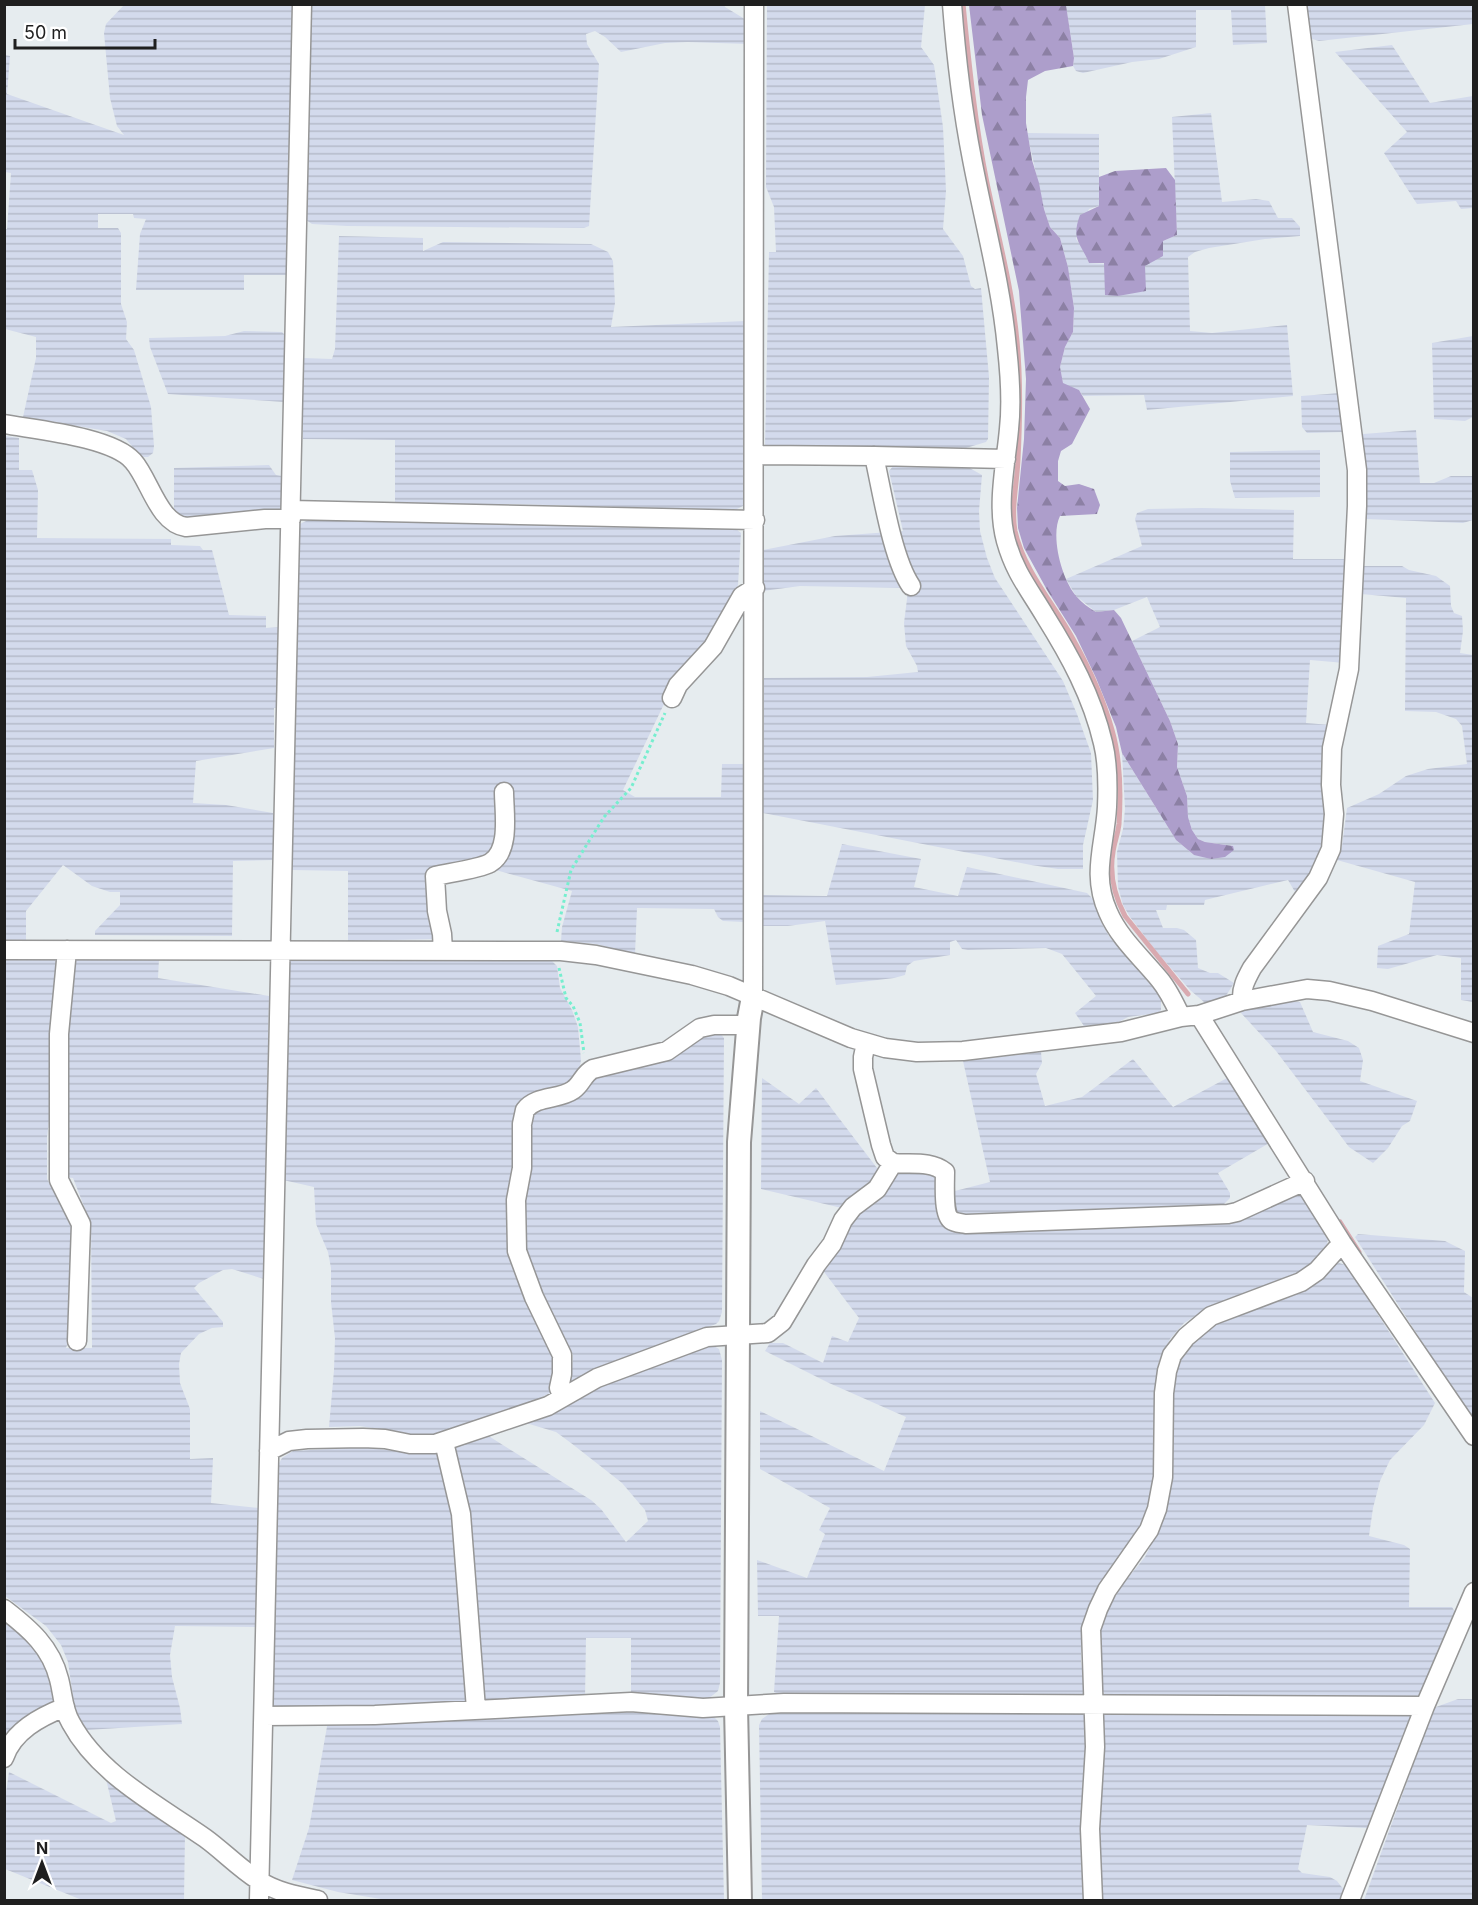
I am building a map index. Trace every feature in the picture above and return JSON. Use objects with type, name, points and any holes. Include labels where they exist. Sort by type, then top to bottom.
[{"type":"street","points":[[259,1900],[303,4]]},
{"type":"street","points":[[740,1900],[736,1706],[737,1335],[739,1142],[748,1025],[753,997],[754,4]]},
{"type":"street","points":[[952,4],[965,118],[1003,311],[1010,390],[1003,520],[1005,538],[1015,568],[1080,676],[1107,762],[1107,806],[1099,876],[1102,897],[1116,927],[1190,1016],[1305,1181],[1342,1243],[1473,1436]]},
{"type":"street","points":[[1242,1001],[1241,992],[1252,968],[1318,878],[1331,849],[1334,814],[1331,785],[1332,748],[1349,669],[1357,470],[1297,4]]},
{"type":"street","points":[[4,424],[85,439],[121,451],[133,460],[167,517],[176,525],[186,527],[291,514],[755,520]]},
{"type":"street","points":[[755,455],[1006,459]]},
{"type":"street","points":[[874,456],[895,544],[906,578],[911,586]]},
{"type":"street","points":[[672,698],[678,685],[712,647],[742,596],[755,588]]},
{"type":"street","points":[[442,951],[435,876],[488,864],[496,858],[504,836],[504,792]]},
{"type":"street","points":[[4,950],[556,951],[596,955],[692,975],[729,986],[850,1038],[885,1048],[917,1052],[963,1051],[1120,1032],[1242,1001],[1307,989],[1329,991],[1372,1001],[1473,1033]]},
{"type":"street","points":[[67,950],[58,1034],[58,1180],[81,1224],[77,1341]]},
{"type":"street","points":[[562,1397],[559,1388],[562,1354],[534,1297],[517,1251],[516,1200],[522,1168],[522,1124],[525,1110],[534,1102],[570,1092],[593,1069],[667,1051],[700,1028],[714,1025],[748,1025]]},
{"type":"street","points":[[866,1043],[863,1057],[866,1079],[880,1145],[885,1157],[893,1163],[938,1166],[945,1172],[946,1213],[950,1220],[966,1224],[1228,1214],[1305,1181]]},
{"type":"street","points":[[269,1451],[289,1442],[307,1439],[384,1439],[423,1445],[444,1442],[548,1406],[597,1378],[707,1337],[768,1333],[782,1322],[816,1265],[832,1244],[843,1220],[853,1207],[877,1189],[893,1163]]},
{"type":"street","points":[[1093,1900],[1090,1829],[1095,1747],[1091,1629],[1107,1590],[1149,1530],[1161,1493],[1164,1393],[1172,1355],[1186,1337],[1211,1316],[1301,1282],[1317,1271],[1342,1243]]},
{"type":"street","points":[[444,1442],[461,1514],[476,1709]]},
{"type":"street","points":[[1350,1900],[1425,1706],[1473,1592]]},
{"type":"street","points":[[4,1609],[27,1627],[44,1645],[55,1664],[64,1707],[70,1722],[81,1739],[111,1771],[207,1839],[259,1881],[282,1892],[318,1900]]},
{"type":"street","points":[[264,1716],[375,1715],[632,1702],[703,1708],[784,1703],[1425,1706]]},
{"type":"street","points":[[4,1758],[15,1736],[46,1715],[64,1707]]},
{"type":"path","points":[[586,1074],[580,1023],[562,986],[556,951],[556,934],[571,870],[604,817],[631,788],[672,698]]},
{"type":"shaded area","points":[[724,4],[725,7],[748,21],[748,44],[665,43],[621,52],[595,31],[586,34],[587,44],[599,64],[589,226],[584,228],[347,226],[312,224],[306,220],[311,7],[313,5]]},
{"type":"shaded area","points":[[124,5],[293,5],[288,275],[244,275],[244,290],[136,290],[140,234],[146,219],[134,218],[133,214],[98,214],[98,228],[118,228],[121,233],[121,304],[127,322],[126,339],[134,350],[151,407],[154,446],[153,453],[148,457],[141,457],[126,439],[107,431],[23,417],[36,358],[36,337],[5,329],[4,230],[7,229],[11,173],[5,172],[5,55],[10,56],[7,94],[124,135],[117,126],[110,98],[104,33],[106,24]]},
{"type":"shaded area","points":[[767,5],[925,5],[921,47],[934,65],[943,127],[946,191],[943,229],[963,256],[971,286],[975,289],[981,288],[989,377],[988,439],[986,442],[966,448],[765,447],[769,252],[776,252],[774,207],[766,187]]},
{"type":"shaded area","points":[[1066,5],[1265,5],[1267,43],[1233,45],[1231,10],[1196,10],[1196,47],[1159,59],[1132,62],[1083,73],[1076,71],[1073,66],[1074,58]]},
{"type":"shaded area","points":[[1304,5],[1473,5],[1473,24],[1319,41],[1309,38]]},
{"type":"shaded area","points":[[1392,45],[1430,103],[1473,96],[1473,208],[1461,209],[1456,201],[1417,204],[1384,153],[1407,132],[1335,52]]},
{"type":"shaded area","points":[[1211,113],[1222,202],[1256,199],[1269,201],[1278,218],[1292,218],[1300,227],[1300,236],[1209,248],[1195,252],[1188,257],[1190,331],[1212,333],[1287,325],[1293,396],[1147,410],[1144,395],[1083,396],[1079,390],[1063,384],[1060,367],[1065,347],[1073,332],[1074,308],[1068,267],[1060,238],[1050,227],[1044,209],[1027,133],[1099,134],[1099,206],[1089,209],[1076,239],[1089,263],[1145,266],[1163,241],[1177,235],[1172,117]]},
{"type":"shaded area","points":[[339,236],[423,238],[423,251],[443,242],[591,244],[608,252],[613,261],[615,303],[611,327],[745,321],[745,505],[735,510],[510,504],[395,504],[395,440],[303,439],[303,358],[332,359],[335,349]]},
{"type":"shaded area","points":[[244,331],[282,332],[285,335],[284,402],[168,394],[150,347],[149,338],[225,336]]},
{"type":"shaded area","points":[[1473,336],[1473,417],[1465,421],[1434,419],[1432,343]]},
{"type":"shaded area","points":[[1340,393],[1344,432],[1307,433],[1302,427],[1301,396]]},
{"type":"shaded area","points":[[1416,430],[1420,483],[1434,483],[1451,476],[1473,476],[1473,520],[1463,523],[1366,519],[1361,437],[1363,434]]},
{"type":"shaded area","points":[[5,436],[19,438],[19,470],[32,470],[38,490],[37,538],[171,539],[171,545],[200,546],[203,550],[212,550],[229,615],[266,616],[266,628],[278,627],[274,748],[196,761],[193,803],[226,805],[273,813],[273,860],[233,861],[232,936],[95,935],[95,931],[120,905],[120,892],[110,892],[92,886],[63,865],[26,911],[26,940],[5,940]]},
{"type":"shaded area","points":[[1320,450],[1320,497],[1235,498],[1230,481],[1230,452]]},
{"type":"shaded area","points":[[269,465],[276,475],[282,476],[282,509],[189,517],[179,516],[174,512],[174,468]]},
{"type":"shaded area","points":[[894,465],[966,466],[982,475],[980,531],[987,558],[995,578],[1063,681],[1091,753],[1093,800],[1083,845],[1083,869],[1058,869],[1031,865],[763,813],[764,678],[867,677],[918,672],[906,646],[904,623],[908,591],[902,588],[800,586],[763,591],[763,550],[835,536],[903,531],[889,471]]},
{"type":"shaded area","points":[[1148,509],[1294,510],[1293,559],[1349,559],[1345,663],[1310,660],[1306,723],[1331,725],[1327,841],[1298,897],[1288,880],[1205,900],[1204,905],[1167,905],[1166,910],[1156,910],[1163,928],[1184,930],[1196,940],[1198,968],[1210,973],[1218,973],[1234,983],[1224,999],[1210,1004],[1204,1002],[1190,990],[1156,951],[1130,917],[1123,905],[1118,887],[1117,852],[1125,809],[1122,753],[1176,840],[1194,855],[1233,846],[1205,842],[1198,839],[1192,830],[1188,817],[1187,796],[1177,767],[1178,744],[1170,721],[1132,641],[1160,627],[1147,597],[1114,610],[1096,612],[1076,596],[1066,579],[1142,546],[1135,519],[1137,513]]},
{"type":"shaded area","points":[[308,520],[736,529],[741,533],[738,585],[725,606],[712,637],[674,683],[623,790],[635,797],[721,797],[722,764],[745,764],[744,922],[723,921],[714,909],[637,908],[635,954],[596,944],[561,941],[562,927],[572,891],[492,869],[494,854],[429,872],[438,939],[348,941],[348,871],[292,870],[297,533],[300,524]]},
{"type":"shaded area","points":[[1361,566],[1402,566],[1409,570],[1436,576],[1450,586],[1451,606],[1454,613],[1462,616],[1463,631],[1460,653],[1473,655],[1473,1002],[1461,1000],[1461,958],[1437,955],[1388,969],[1377,968],[1378,946],[1409,934],[1415,882],[1337,860],[1342,846],[1347,808],[1379,794],[1406,776],[1428,769],[1467,764],[1462,726],[1456,719],[1436,712],[1405,711],[1406,598],[1361,594]]},
{"type":"shaded area","points":[[842,844],[921,859],[914,887],[958,896],[967,867],[1087,893],[1093,899],[1109,936],[1161,995],[1161,1010],[1158,1013],[1128,1017],[1115,1024],[1084,1026],[1075,1013],[1096,996],[1062,954],[1046,948],[968,950],[962,949],[956,940],[950,942],[950,955],[914,961],[907,966],[905,975],[836,985],[825,921],[788,926],[760,926],[761,895],[827,896]]},
{"type":"shaded area","points":[[4,959],[57,959],[49,1032],[50,1112],[47,1137],[47,1179],[73,1223],[71,1334],[66,1348],[92,1348],[91,1224],[73,1178],[64,1177],[64,1035],[71,964],[76,959],[159,959],[158,978],[269,996],[264,1279],[232,1269],[223,1270],[194,1288],[223,1322],[223,1327],[212,1328],[199,1334],[181,1353],[179,1364],[180,1383],[190,1409],[190,1459],[213,1458],[211,1503],[259,1508],[258,1627],[175,1626],[170,1655],[182,1724],[87,1730],[75,1710],[68,1662],[61,1645],[46,1626],[5,1596]]},
{"type":"shaded area","points":[[291,960],[552,961],[557,966],[560,988],[578,1027],[581,1060],[579,1071],[570,1087],[533,1096],[510,1199],[556,1349],[555,1386],[550,1393],[534,1401],[437,1434],[422,1436],[360,1426],[329,1427],[335,1338],[331,1302],[331,1268],[328,1252],[316,1224],[314,1187],[283,1180],[288,963]]},
{"type":"shaded area","points":[[1288,1001],[1300,1002],[1313,1032],[1348,1041],[1359,1048],[1363,1060],[1360,1081],[1417,1101],[1410,1121],[1402,1126],[1388,1148],[1373,1163],[1349,1147],[1276,1051],[1241,1013],[1242,1010]]},
{"type":"shaded area","points":[[719,1032],[724,1038],[722,1312],[719,1321],[600,1369],[565,1387],[572,1369],[573,1355],[533,1273],[526,1253],[524,1218],[532,1115],[536,1110],[590,1080],[657,1063],[667,1059],[692,1038]]},
{"type":"shaded area","points":[[1041,1052],[1042,1063],[1036,1074],[1045,1106],[1082,1097],[1133,1059],[1173,1107],[1229,1077],[1271,1142],[1218,1173],[1230,1193],[1230,1198],[1224,1204],[955,1216],[951,1192],[990,1182],[963,1061]]},
{"type":"shaded area","points":[[762,1078],[799,1104],[816,1088],[880,1172],[846,1209],[761,1189]]},
{"type":"shaded area","points":[[900,1170],[935,1171],[941,1216],[1226,1219],[1300,1192],[1327,1231],[1326,1249],[1303,1273],[1200,1313],[1184,1323],[1170,1339],[1158,1364],[1154,1491],[1141,1526],[1090,1604],[1084,1622],[1081,1661],[1086,1696],[915,1697],[778,1694],[774,1692],[779,1616],[758,1616],[757,1560],[807,1578],[825,1534],[819,1530],[830,1508],[760,1469],[760,1411],[884,1471],[906,1417],[829,1383],[765,1351],[770,1343],[783,1343],[823,1363],[832,1336],[848,1342],[859,1318],[821,1268],[845,1225],[893,1173]]},
{"type":"shaded area","points":[[1358,1234],[1445,1241],[1465,1251],[1464,1292],[1473,1298],[1473,1417],[1445,1378],[1355,1237]]},
{"type":"shaded area","points":[[1339,1263],[1346,1265],[1435,1403],[1424,1425],[1390,1460],[1380,1481],[1369,1536],[1404,1545],[1410,1549],[1409,1607],[1452,1607],[1455,1612],[1422,1692],[1416,1697],[1107,1698],[1101,1688],[1098,1650],[1101,1627],[1109,1607],[1123,1584],[1145,1557],[1157,1533],[1175,1372],[1180,1359],[1188,1347],[1210,1326],[1264,1303],[1297,1294],[1310,1287],[1332,1266]]},
{"type":"shaded area","points":[[710,1344],[719,1349],[722,1360],[720,1683],[718,1691],[708,1699],[631,1697],[631,1638],[586,1638],[585,1699],[482,1704],[451,1446],[487,1435],[591,1500],[601,1509],[626,1542],[648,1521],[645,1510],[622,1483],[556,1432],[526,1423],[589,1389]]},
{"type":"shaded area","points":[[362,1447],[420,1454],[440,1450],[457,1512],[471,1705],[272,1710],[277,1467],[282,1458],[293,1451]]},
{"type":"shaded area","points":[[5,1620],[27,1636],[51,1672],[55,1700],[53,1705],[5,1743]]},
{"type":"shaded area","points":[[1458,1699],[1473,1699],[1473,1900],[1364,1900],[1432,1713],[1436,1707]]},
{"type":"shaded area","points":[[609,1708],[713,1716],[718,1721],[724,1900],[387,1900],[338,1892],[292,1880],[309,1828],[328,1721]]},
{"type":"shaded area","points":[[1079,1709],[1087,1713],[1088,1763],[1083,1794],[1082,1824],[1087,1900],[762,1900],[759,1725],[762,1719],[769,1714],[776,1711]]},
{"type":"shaded area","points":[[1411,1712],[1412,1718],[1367,1828],[1307,1825],[1298,1869],[1302,1873],[1330,1877],[1337,1881],[1344,1890],[1343,1900],[1101,1900],[1098,1832],[1102,1713]]},
{"type":"shaded area","points":[[9,1772],[111,1823],[116,1821],[106,1779],[127,1797],[185,1833],[184,1900],[82,1900],[5,1869],[5,1799]]},
{"type":"green space","points":[[969,5],[1066,5],[1074,58],[1073,66],[1045,71],[1028,80],[1026,123],[1044,209],[1050,227],[1060,238],[1068,267],[1074,308],[1073,332],[1065,347],[1060,367],[1063,383],[1079,390],[1090,409],[1072,444],[1061,451],[1058,461],[1058,481],[1065,486],[1079,484],[1094,489],[1100,505],[1097,514],[1060,516],[1056,535],[1059,558],[1072,590],[1081,601],[1096,612],[1114,610],[1121,618],[1170,721],[1178,744],[1177,767],[1187,796],[1188,817],[1192,830],[1198,839],[1205,842],[1233,846],[1234,850],[1225,857],[1211,859],[1194,855],[1176,840],[1122,753],[1116,727],[1076,636],[1024,548],[1018,528],[1017,508],[1024,439],[1026,379],[1019,291],[982,115]]},
{"type":"green space","points":[[1166,168],[1175,180],[1177,235],[1163,241],[1163,256],[1145,266],[1146,291],[1118,296],[1105,295],[1104,263],[1089,263],[1078,240],[1076,230],[1080,215],[1099,206],[1099,177],[1115,171]]},
{"type":"waterway","points":[[963,4],[979,139],[1008,281],[1017,341],[1020,415],[1014,504],[1015,531],[1025,560],[1084,661],[1109,719],[1120,777],[1119,824],[1112,861],[1118,901],[1125,916],[1188,994]]},
{"type":"waterway","points":[[1340,1222],[1359,1252]]}]
